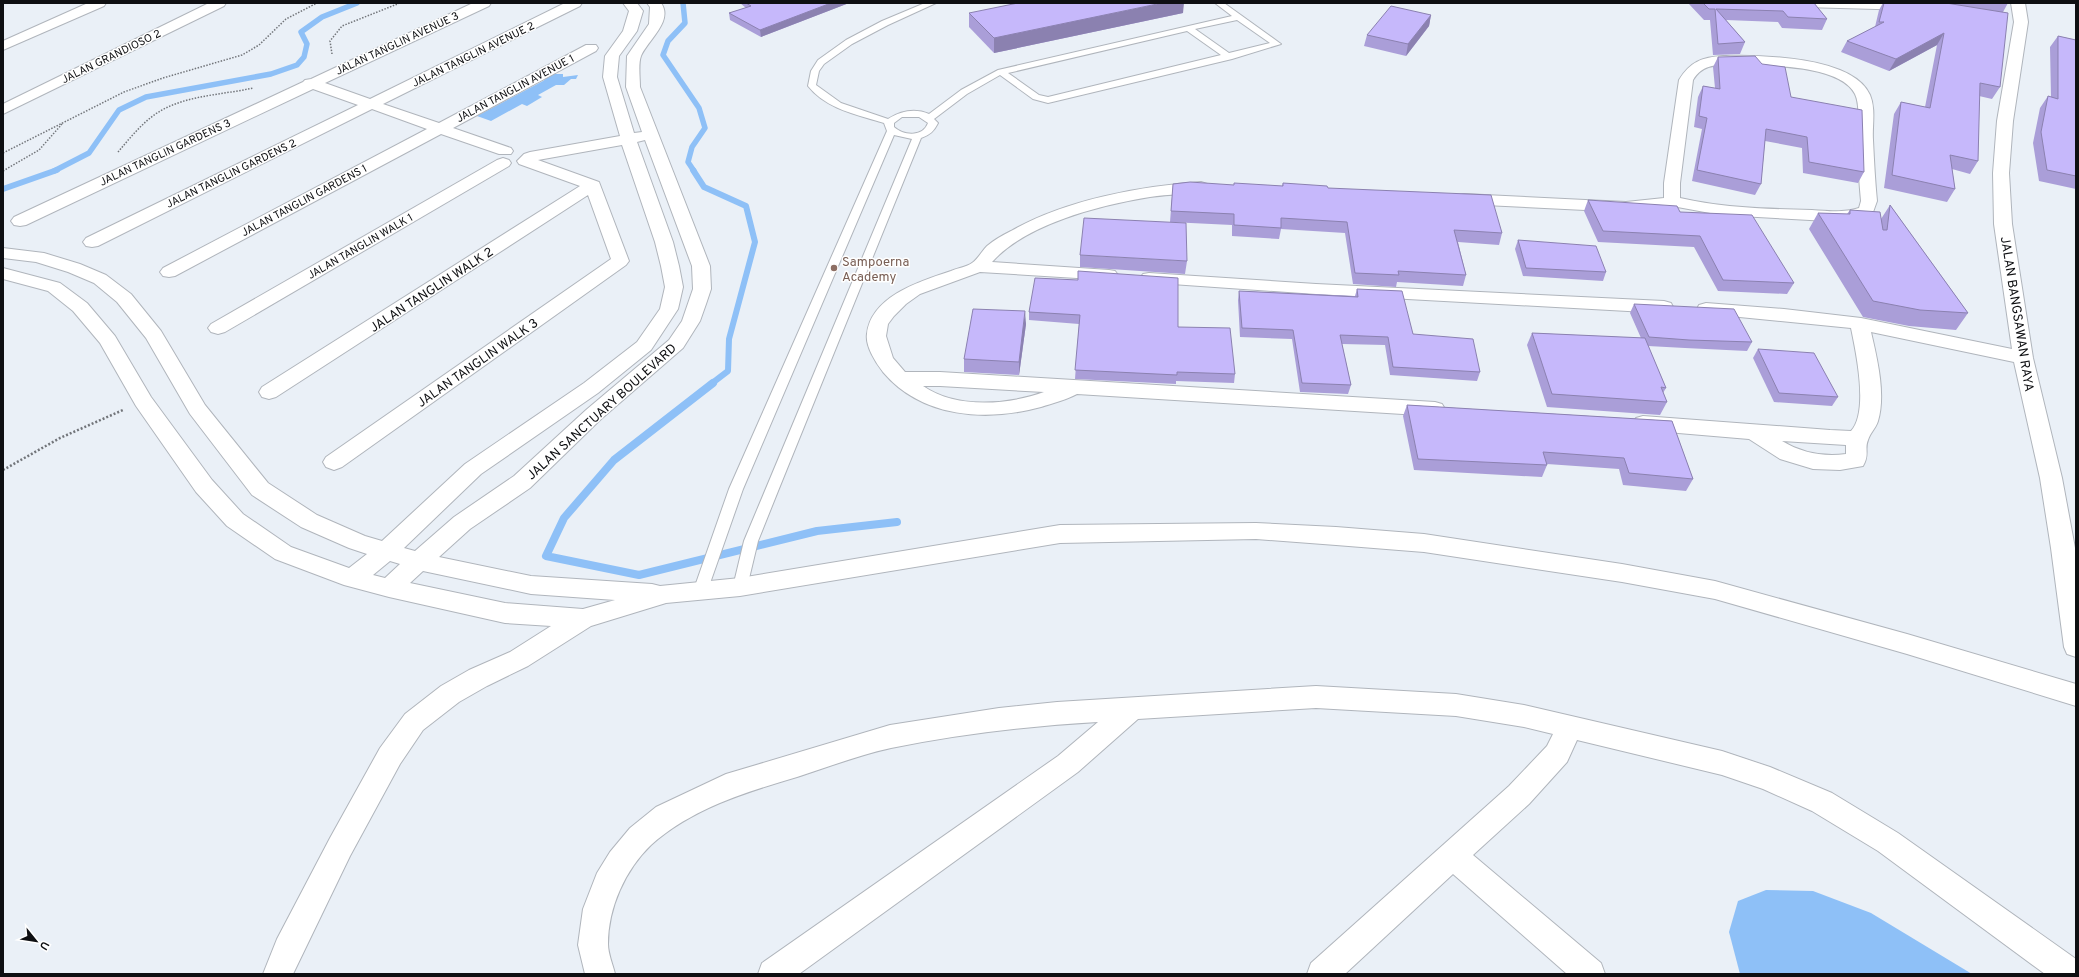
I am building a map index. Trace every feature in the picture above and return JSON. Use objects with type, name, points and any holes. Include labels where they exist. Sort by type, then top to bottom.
[{"type":"street","points":[[3,46],[99,3]]},
{"type":"street","name":"JALAN GRANDIOSO 2","points":[[3,110],[220,3]]},
{"type":"street","name":"JALAN TANGLIN AVENUE 3","points":[[310,84],[484,3]]},
{"type":"street","name":"JALAN TANGLIN AVENUE 2","points":[[371,104],[575,3]]},
{"type":"street","name":"JALAN SANCTUARY BOULEVARD","points":[[352,580],[434,507],[473,469],[543,422],[612,372],[644,346],[669,309],[674,287],[670,266],[626,133],[610,77],[612,56],[630,31],[636,11],[630,3]]},
{"type":"street","name":"JALAN SANCTUARY BOULEVARD","points":[[389,588],[462,523],[522,482],[572,434],[676,344],[691,321],[702,289],[702,277],[699,260],[650,128],[633,87],[634,56],[656,24],[657,6],[654,3]]},
{"type":"street","points":[[1803,3],[1929,7]]},
{"type":"street","name":"JALAN BANGSAWAN RAYA","points":[[2018,3],[2014,20],[2001,173],[2003,224],[2023,358],[2051,478],[2063,548],[2076,647]]},
{"type":"street","name":"JALAN TANGLIN AVENUE 1","points":[[439,128],[591,48]]},
{"type":"street","points":[[1451,199],[1626,207],[1652,205],[1672,201],[1707,209],[1756,213],[1850,216],[1866,211],[1868,201],[1864,100],[1861,92],[1856,84],[1839,73],[1811,67],[1731,60],[1710,60],[1695,66],[1686,80],[1672,182],[1672,201]]},
{"type":"street","points":[[310,84],[439,128],[504,157],[512,164],[527,155],[650,128]]},
{"type":"street","name":"JALAN TANGLIN GARDENS 3","points":[[20,221],[310,84]]},
{"type":"street","name":"JALAN TANGLIN GARDENS 2","points":[[92,242],[371,104]]},
{"type":"street","name":"JALAN TANGLIN GARDENS 1","points":[[169,272],[439,128]]},
{"type":"street","points":[[527,155],[593,185]]},
{"type":"street","name":"JALAN TANGLIN WALK 1","points":[[218,328],[504,157]]},
{"type":"street","name":"JALAN TANGLIN WALK 3","points":[[334,462],[620,261],[593,185]]},
{"type":"street","name":"JALAN TANGLIN WALK 2","points":[[269,392],[593,185]]},
{"type":"street","points":[[978,267],[983,257],[992,249],[1014,237],[1041,224],[1096,204],[1154,191],[1187,187],[1216,187]]},
{"type":"street","points":[[3,253],[38,257],[74,268],[100,279],[124,298],[154,335],[197,409],[224,440],[260,489],[309,521],[386,551],[418,561],[532,585],[666,594]]},
{"type":"street","points":[[1073,389],[1026,406],[998,409],[967,409],[941,402],[923,395],[911,388],[900,379],[884,360],[876,336],[879,324],[899,300],[914,290],[978,267],[1339,290],[1774,313],[1860,324],[1959,343],[2023,358]]},
{"type":"street","points":[[3,273],[54,287],[80,307],[108,340],[143,401],[204,486],[236,520],[283,552],[352,580],[505,612],[583,619]]},
{"type":"street","points":[[1626,421],[1752,430],[1768,444],[1783,453],[1822,462],[1842,463],[1855,461],[1857,455],[1857,438],[1865,428],[1869,413],[1869,385],[1860,324]]},
{"type":"street","points":[[900,379],[940,379],[1073,389],[1456,410]]},
{"type":"street","points":[[543,422],[572,434]]},
{"type":"street","points":[[434,507],[462,523]]},
{"type":"street","points":[[278,974],[288,950],[340,847],[390,756],[414,722],[450,694],[478,678],[519,659],[583,619],[666,594],[701,589],[740,587],[1060,534],[1256,531],[1424,542],[1622,573],[1715,590],[1907,644],[2076,695]]},
{"type":"street","points":[[600,974],[592,945],[598,909],[607,883],[620,862],[640,837],[666,816],[736,783],[890,737],[999,719],[1057,713],[1316,697],[1456,705],[1524,716],[1722,763],[1770,779],[1822,802],[1888,842],[2071,974]]},
{"type":"street","points":[[773,974],[1068,764],[1131,709]]},
{"type":"street","points":[[1322,974],[1525,789],[1557,754],[1571,726]]},
{"type":"street","points":[[1452,855],[1590,974]]},
{"type":"lane","points":[[701,589],[736,489],[890,127],[893,118],[907,114],[923,115],[930,118],[933,123],[932,128],[927,132],[918,135],[903,136],[890,127],[824,98],[812,86],[815,71],[821,62],[849,42],[885,23],[932,3]]},
{"type":"lane","points":[[1001,72],[1036,97],[1048,100],[1277,44],[1219,3]]},
{"type":"lane","points":[[930,118],[960,93],[981,80],[1001,72],[1190,30],[1238,17]]},
{"type":"lane","points":[[1190,30],[1228,57]]},
{"type":"lane","points":[[740,587],[751,541],[918,135]]},
{"type":"path","points":[[3,153],[64,123],[89,108],[124,92],[163,78],[242,55],[260,45],[286,19],[317,3]]},
{"type":"path","points":[[334,59],[330,41],[335,32],[342,26],[400,3]]},
{"type":"path","points":[[117,153],[148,120],[169,107],[182,102],[257,87]]},
{"type":"path","points":[[3,170],[39,150],[64,123]]},
{"type":"path","points":[[3,470],[60,438],[143,401]]},
{"type":"water","points":[[552,74],[563,74],[563,77],[578,75],[576,79],[571,79],[564,85],[556,85],[538,95],[542,97],[527,106],[522,104],[491,121],[477,116],[543,81]]},
{"type":"water","points":[[1766,890],[1813,891],[1871,913],[1972,974],[1740,974],[1729,932],[1738,901]]},
{"type":"building","points":[[746,3],[831,3],[760,30],[729,13],[751,6]]},
{"type":"building","points":[[1018,3],[1162,3],[994,38],[969,13]]},
{"type":"building","points":[[1703,3],[1814,3],[1827,19],[1788,17],[1783,11],[1716,9],[1745,42],[1718,44],[1715,9],[1709,9]]},
{"type":"building","points":[[1884,3],[1946,3],[2008,13],[2000,87],[1980,83],[1978,161],[1950,155],[1955,189],[1892,175],[1901,102],[1930,108],[1944,33],[1896,59],[1847,41],[1884,22],[1879,22]]},
{"type":"building","points":[[1391,6],[1431,15],[1408,44],[1367,35]]},
{"type":"building","points":[[2058,36],[2076,40],[2076,176],[2047,170],[2041,132],[2048,96],[2058,99]]},
{"type":"building","points":[[1755,56],[1762,64],[1785,67],[1791,97],[1862,110],[1864,172],[1809,162],[1807,137],[1766,129],[1761,184],[1697,170],[1707,118],[1699,116],[1703,86],[1720,89],[1718,57]]},
{"type":"building","points":[[1190,182],[1283,186],[1283,183],[1327,186],[1328,188],[1491,195],[1502,233],[1454,230],[1466,275],[1398,271],[1399,275],[1355,273],[1347,222],[1281,218],[1281,228],[1234,225],[1234,214],[1171,211],[1173,184]]},
{"type":"building","points":[[1588,200],[1677,206],[1680,212],[1752,215],[1794,283],[1723,280],[1700,236],[1603,231]]},
{"type":"building","points":[[1890,205],[1968,313],[1920,310],[1873,301],[1818,213],[1850,214],[1850,210],[1880,212],[1883,230],[1887,230]]},
{"type":"building","points":[[1084,218],[1186,223],[1187,261],[1080,255]]},
{"type":"building","points":[[1518,240],[1596,246],[1606,272],[1526,268]]},
{"type":"building","points":[[1078,271],[1178,278],[1178,327],[1230,328],[1235,374],[1177,372],[1177,375],[1075,370],[1080,315],[1029,312],[1035,278],[1078,280]]},
{"type":"building","points":[[1357,289],[1402,291],[1413,334],[1473,339],[1480,372],[1393,367],[1388,337],[1340,335],[1351,385],[1302,383],[1293,330],[1242,328],[1239,291],[1358,297]]},
{"type":"building","points":[[1634,304],[1734,309],[1752,342],[1649,337]]},
{"type":"building","points":[[973,309],[1025,311],[1019,362],[964,359]]},
{"type":"building","points":[[1532,333],[1645,338],[1666,388],[1661,387],[1667,402],[1552,394]]},
{"type":"building","points":[[1758,349],[1814,353],[1838,397],[1779,393]]},
{"type":"building","points":[[1407,405],[1672,421],[1693,479],[1629,473],[1624,458],[1543,452],[1547,465],[1418,459]]},
{"type":"waterway","points":[[54,171],[89,153],[119,110],[146,97],[271,74],[297,65],[304,57],[307,44],[301,32],[322,17],[357,3]]},
{"type":"waterway","points":[[683,3],[685,23],[668,41],[663,55],[699,108],[705,128],[692,147],[688,162],[694,171]]},
{"type":"waterway","points":[[3,189],[57,170]]},
{"type":"waterway","points":[[693,170],[704,187],[746,206],[755,242],[729,339],[728,371],[711,384]]},
{"type":"waterway","points":[[713,383],[614,460],[564,518],[546,556],[639,575],[817,531],[897,522]]},
{"type":"place","name":"Sampoerna Academy","points":[[834,268]]}]
